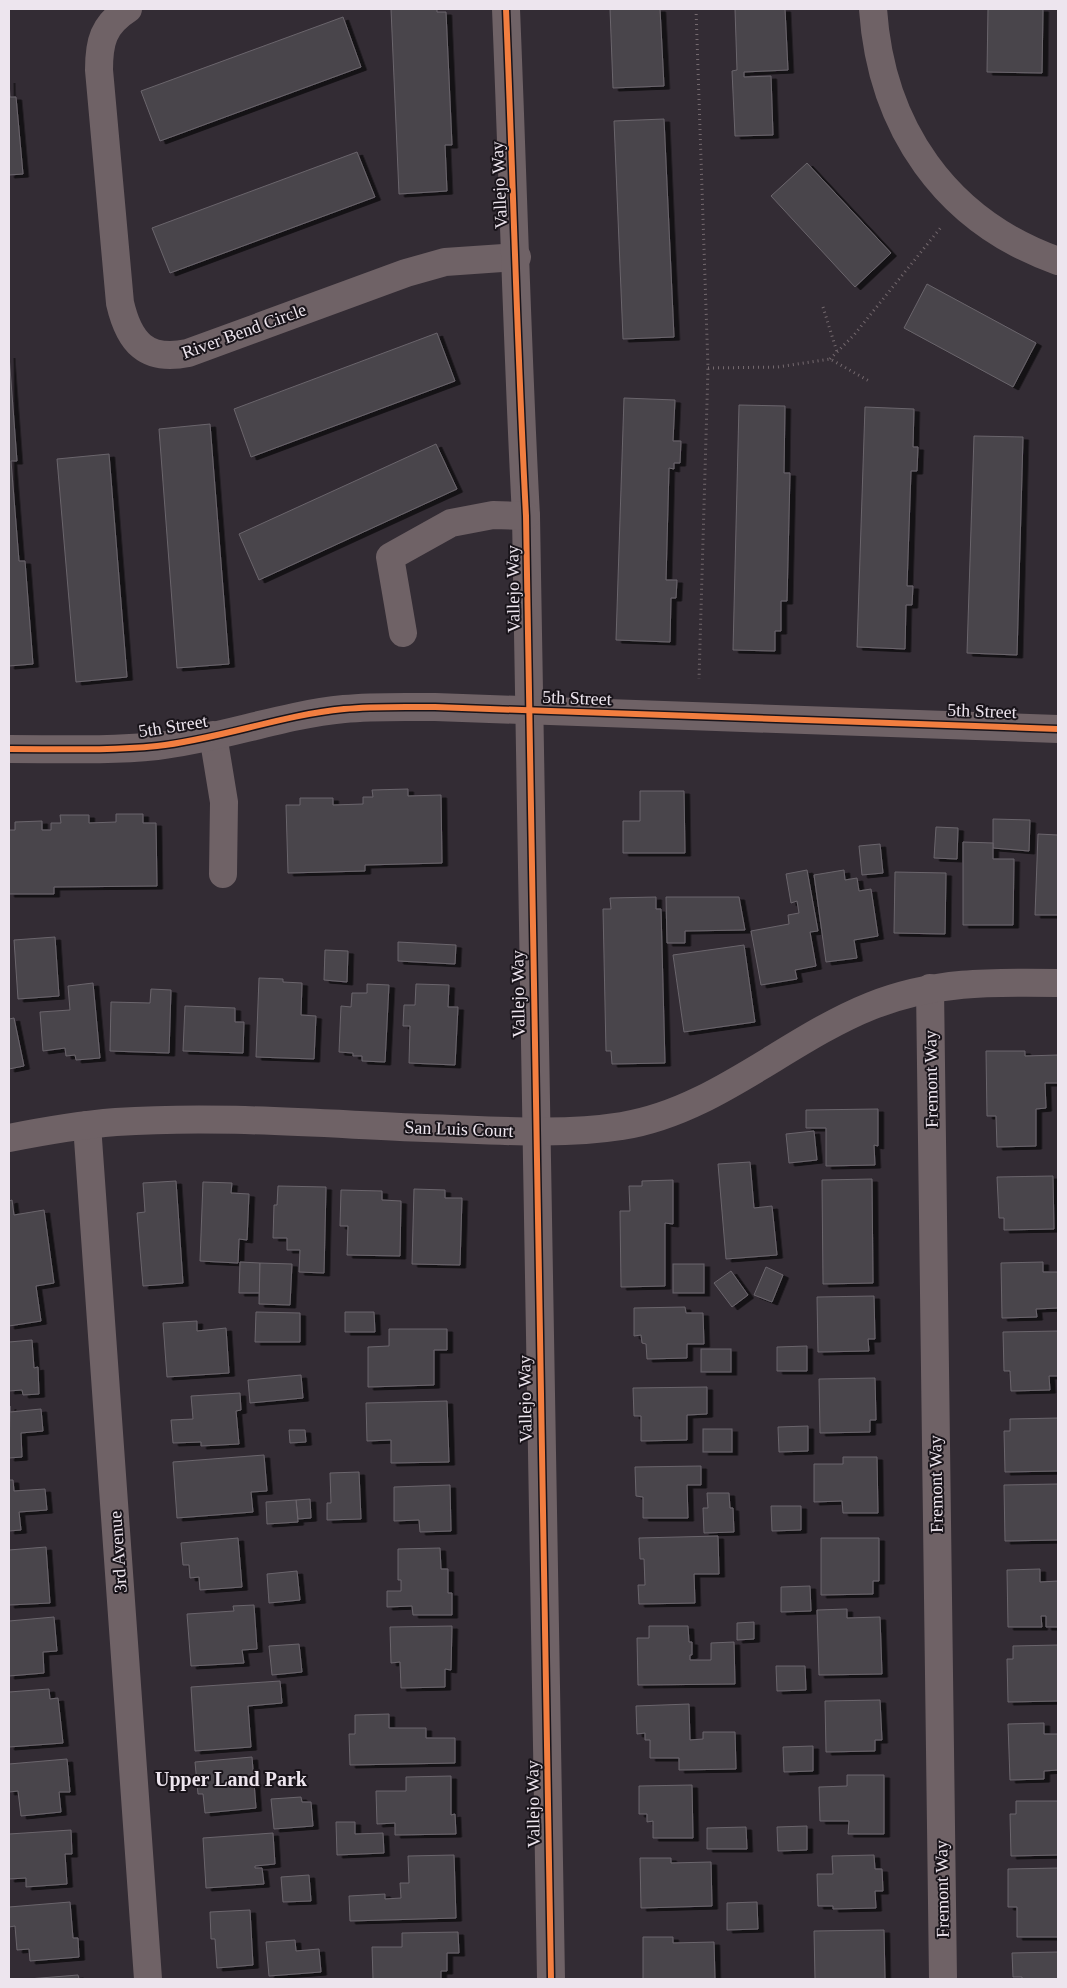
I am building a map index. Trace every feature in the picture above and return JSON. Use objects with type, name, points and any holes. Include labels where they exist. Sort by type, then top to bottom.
[{"type":"street","name":"River Bend Circle","points":[[128,9],[113,20],[103,33],[99,48],[99,70],[120,303],[131,336],[142,347],[168,357],[188,353],[406,272],[445,262],[517,257]]},
{"type":"street","name":"Vallejo Way","points":[[506,9],[517,257],[518,359],[526,516],[551,1979]]},
{"type":"street","points":[[873,9],[875,38],[882,72],[893,106],[908,138],[938,181],[977,217],[1006,237],[1037,253],[1058,261]]},
{"type":"street","points":[[403,633],[390,556],[451,523],[493,515],[526,516]]},
{"type":"street","name":"5th Street","points":[[9,749],[158,746],[344,709],[436,707],[1058,729]]},
{"type":"street","points":[[214,735],[224,802],[223,874]]},
{"type":"street","name":"San Luis Court","points":[[9,1138],[87,1125],[154,1120],[208,1120],[536,1131],[601,1129],[651,1120],[728,1085],[868,1007],[930,988],[985,982],[1058,983]]},
{"type":"street","name":"Fremont Way","points":[[930,988],[943,1979]]},
{"type":"street","name":"3rd Avenue","points":[[87,1125],[148,1979]]},
{"type":"path","points":[[696,9],[708,368],[699,679]]},
{"type":"path","points":[[708,368],[778,367],[830,359],[854,335],[948,220]]},
{"type":"path","points":[[823,307],[837,352]]},
{"type":"path","points":[[830,359],[869,382]]},
{"type":"building","points":[[391,9],[437,9],[437,12],[446,12],[452,145],[445,145],[447,191],[399,194]]},
{"type":"building","points":[[610,9],[660,9],[664,86],[613,88]]},
{"type":"building","points":[[735,9],[785,9],[788,70],[744,72],[744,77],[771,76],[773,135],[735,136],[732,71],[737,70]]},
{"type":"building","points":[[988,9],[1043,9],[1042,73],[987,72]]},
{"type":"building","points":[[343,17],[361,67],[160,141],[141,91]]},
{"type":"building","points":[[9,80],[10,97],[16,97],[23,174],[9,175]]},
{"type":"building","points":[[664,119],[674,337],[623,339],[614,121]]},
{"type":"building","points":[[357,152],[375,197],[170,273],[152,228]]},
{"type":"building","points":[[807,163],[891,253],[855,287],[771,196]]},
{"type":"building","points":[[927,284],[1036,343],[1013,387],[904,328]]},
{"type":"building","points":[[437,333],[455,381],[251,457],[234,409]]},
{"type":"building","points":[[9,355],[17,461],[11,461],[19,561],[25,561],[33,664],[9,666]]},
{"type":"building","points":[[624,398],[675,400],[673,441],[681,441],[680,463],[674,463],[674,469],[669,468],[666,580],[677,580],[676,598],[671,598],[670,642],[616,640]]},
{"type":"building","points":[[739,405],[785,406],[784,473],[790,473],[787,601],[781,601],[781,631],[775,631],[775,651],[733,650]]},
{"type":"building","points":[[865,407],[914,409],[913,447],[918,447],[917,471],[911,471],[907,586],[913,586],[912,605],[906,605],[905,649],[857,647]]},
{"type":"building","points":[[210,424],[229,664],[177,668],[159,429]]},
{"type":"building","points":[[974,436],[1023,437],[1017,655],[967,653]]},
{"type":"building","points":[[436,444],[457,489],[259,580],[239,534]]},
{"type":"building","points":[[109,454],[127,677],[76,682],[57,459]]},
{"type":"building","points":[[408,789],[408,796],[441,795],[442,863],[365,865],[365,871],[288,873],[286,805],[300,805],[300,798],[333,798],[333,805],[363,804],[363,797],[373,797],[372,790]]},
{"type":"building","points":[[640,791],[684,791],[685,853],[623,853],[623,821],[640,821]]},
{"type":"building","points":[[116,814],[143,814],[143,823],[156,823],[157,886],[54,887],[54,894],[9,894],[9,830],[15,830],[15,822],[42,821],[42,830],[51,830],[51,823],[61,823],[60,815],[89,815],[89,823],[116,822]]},
{"type":"building","points":[[993,819],[1030,820],[1029,851],[993,848]]},
{"type":"building","points":[[936,827],[958,828],[957,859],[934,858]]},
{"type":"building","points":[[1038,834],[1058,835],[1058,915],[1035,915]]},
{"type":"building","points":[[963,842],[993,843],[993,859],[1014,859],[1013,925],[963,925]]},
{"type":"building","points":[[880,844],[883,873],[862,875],[859,846]]},
{"type":"building","points":[[807,870],[818,931],[810,932],[816,966],[795,970],[797,979],[761,985],[751,931],[789,924],[788,915],[799,913],[797,901],[791,903],[786,874]]},
{"type":"building","points":[[844,870],[845,880],[857,878],[859,891],[871,889],[878,936],[854,940],[857,958],[826,962],[814,875]]},
{"type":"building","points":[[895,872],[946,873],[945,934],[894,933]]},
{"type":"building","points":[[656,897],[656,909],[661,909],[665,1063],[612,1064],[611,1051],[606,1051],[603,909],[611,909],[610,898]]},
{"type":"building","points":[[666,897],[739,897],[745,930],[685,931],[685,943],[667,943]]},
{"type":"building","points":[[55,937],[59,996],[18,999],[14,940]]},
{"type":"building","points":[[398,942],[456,945],[455,964],[398,961]]},
{"type":"building","points":[[744,945],[755,1022],[684,1032],[673,955]]},
{"type":"building","points":[[325,950],[348,951],[347,982],[324,980]]},
{"type":"building","points":[[259,978],[283,979],[283,982],[302,983],[301,1015],[316,1016],[314,1059],[256,1057]]},
{"type":"building","points":[[93,983],[100,1058],[76,1060],[75,1055],[66,1056],[65,1048],[43,1051],[40,1012],[70,1010],[68,986]]},
{"type":"building","points":[[367,984],[389,985],[385,1062],[362,1061],[362,1056],[353,1056],[353,1053],[339,1052],[341,1006],[351,1007],[352,993],[367,993]]},
{"type":"building","points":[[416,984],[449,985],[448,1007],[458,1007],[455,1065],[409,1063],[410,1026],[403,1026],[404,1005],[415,1005]]},
{"type":"building","points":[[151,989],[171,990],[169,1053],[110,1051],[111,1002],[150,1003]]},
{"type":"building","points":[[185,1006],[235,1008],[235,1022],[244,1022],[243,1053],[183,1051]]},
{"type":"building","points":[[14,1018],[24,1066],[9,1069],[9,1019]]},
{"type":"building","points":[[986,1051],[1025,1051],[1025,1056],[1058,1055],[1058,1083],[1045,1083],[1046,1108],[1036,1109],[1036,1146],[997,1147],[996,1116],[987,1116]]},
{"type":"building","points":[[878,1109],[878,1146],[874,1145],[875,1165],[826,1166],[826,1128],[806,1128],[806,1110]]},
{"type":"building","points":[[814,1131],[817,1160],[789,1163],[786,1134]]},
{"type":"building","points":[[750,1162],[754,1208],[772,1206],[777,1255],[726,1259],[718,1164]]},
{"type":"building","points":[[1053,1176],[1054,1229],[1004,1230],[1004,1218],[999,1218],[997,1177]]},
{"type":"building","points":[[872,1179],[873,1283],[823,1284],[822,1180]]},
{"type":"building","points":[[673,1180],[673,1224],[665,1223],[665,1286],[621,1287],[620,1211],[630,1211],[629,1186],[642,1186],[642,1181]]},
{"type":"building","points":[[176,1181],[183,1283],[143,1286],[137,1213],[145,1212],[143,1183]]},
{"type":"building","points":[[203,1182],[232,1183],[231,1193],[249,1194],[247,1240],[239,1239],[238,1263],[200,1261]]},
{"type":"building","points":[[278,1186],[326,1187],[324,1273],[299,1272],[300,1250],[287,1250],[287,1238],[273,1238],[274,1205],[277,1205]]},
{"type":"building","points":[[414,1189],[445,1190],[445,1198],[462,1198],[460,1265],[412,1264]]},
{"type":"building","points":[[341,1190],[382,1191],[382,1200],[401,1201],[400,1256],[347,1255],[348,1226],[340,1226]]},
{"type":"building","points":[[12,1200],[14,1215],[44,1210],[54,1283],[36,1286],[41,1321],[9,1326],[9,1201]]},
{"type":"building","points":[[240,1262],[260,1263],[260,1293],[239,1293]]},
{"type":"building","points":[[1043,1262],[1043,1272],[1058,1272],[1058,1308],[1036,1309],[1037,1317],[1002,1318],[1001,1263]]},
{"type":"building","points":[[260,1263],[292,1264],[290,1305],[259,1304]]},
{"type":"building","points":[[673,1264],[704,1264],[704,1293],[673,1293]]},
{"type":"building","points":[[766,1267],[783,1275],[772,1302],[754,1295]]},
{"type":"building","points":[[731,1271],[748,1295],[732,1307],[714,1283]]},
{"type":"building","points":[[874,1296],[875,1339],[868,1339],[869,1351],[818,1352],[817,1297]]},
{"type":"building","points":[[685,1307],[686,1313],[703,1313],[704,1344],[687,1344],[687,1358],[647,1359],[646,1344],[642,1343],[641,1335],[634,1336],[634,1308]]},
{"type":"building","points":[[256,1312],[300,1313],[300,1342],[255,1342]]},
{"type":"building","points":[[345,1312],[374,1312],[375,1332],[345,1332]]},
{"type":"building","points":[[197,1321],[197,1331],[226,1328],[229,1373],[167,1377],[163,1323]]},
{"type":"building","points":[[389,1329],[447,1329],[447,1350],[434,1350],[434,1385],[368,1387],[368,1347],[389,1346]]},
{"type":"building","points":[[1058,1331],[1058,1376],[1049,1376],[1050,1390],[1011,1391],[1010,1371],[1004,1371],[1003,1332]]},
{"type":"building","points":[[32,1340],[34,1368],[38,1367],[39,1394],[23,1395],[22,1390],[9,1391],[9,1342]]},
{"type":"building","points":[[807,1346],[807,1371],[777,1371],[777,1347]]},
{"type":"building","points":[[701,1349],[731,1349],[731,1372],[701,1372]]},
{"type":"building","points":[[301,1375],[303,1398],[250,1403],[248,1380]]},
{"type":"building","points":[[875,1378],[876,1420],[870,1420],[870,1432],[820,1433],[819,1379]]},
{"type":"building","points":[[707,1387],[707,1414],[687,1415],[687,1440],[641,1441],[641,1416],[634,1416],[633,1388]]},
{"type":"building","points":[[240,1393],[241,1410],[236,1411],[239,1444],[201,1446],[201,1442],[173,1443],[171,1420],[193,1419],[191,1396]]},
{"type":"building","points":[[447,1401],[449,1462],[391,1463],[391,1440],[367,1441],[366,1403]]},
{"type":"building","points":[[10,1406],[10,1412],[41,1409],[43,1431],[21,1433],[22,1457],[9,1458]]},
{"type":"building","points":[[1058,1418],[1058,1471],[1005,1472],[1004,1431],[1010,1431],[1010,1419]]},
{"type":"building","points":[[808,1426],[808,1451],[779,1452],[778,1427]]},
{"type":"building","points":[[703,1429],[732,1429],[732,1452],[703,1452]]},
{"type":"building","points":[[289,1430],[305,1430],[306,1442],[290,1443]]},
{"type":"building","points":[[264,1455],[267,1491],[251,1492],[253,1512],[177,1518],[173,1462]]},
{"type":"building","points":[[843,1457],[877,1457],[878,1513],[843,1513],[842,1501],[814,1502],[814,1464],[843,1464]]},
{"type":"building","points":[[701,1466],[701,1485],[687,1485],[688,1518],[643,1518],[643,1497],[636,1496],[635,1467]]},
{"type":"building","points":[[359,1472],[361,1519],[327,1520],[327,1503],[331,1503],[330,1473]]},
{"type":"building","points":[[9,1480],[13,1480],[14,1491],[45,1489],[47,1510],[19,1512],[21,1530],[9,1531]]},
{"type":"building","points":[[1058,1484],[1058,1540],[1005,1541],[1004,1485]]},
{"type":"building","points":[[450,1485],[451,1531],[420,1532],[419,1520],[394,1521],[394,1487]]},
{"type":"building","points":[[707,1493],[729,1493],[730,1508],[733,1508],[734,1532],[704,1533],[703,1508],[708,1508]]},
{"type":"building","points":[[310,1499],[311,1518],[298,1519],[296,1500]]},
{"type":"building","points":[[296,1500],[298,1522],[267,1524],[266,1502]]},
{"type":"building","points":[[771,1506],[801,1506],[801,1530],[772,1531]]},
{"type":"building","points":[[718,1536],[719,1574],[694,1574],[695,1603],[639,1604],[638,1585],[645,1585],[644,1559],[640,1559],[639,1538]]},
{"type":"building","points":[[238,1538],[242,1587],[200,1590],[199,1577],[190,1578],[189,1565],[183,1565],[181,1543]]},
{"type":"building","points":[[821,1538],[879,1538],[879,1581],[873,1581],[873,1594],[821,1595]]},
{"type":"building","points":[[46,1547],[50,1603],[9,1605],[9,1550]]},
{"type":"building","points":[[440,1548],[441,1569],[448,1569],[448,1593],[452,1593],[452,1615],[413,1615],[412,1606],[387,1607],[387,1591],[401,1591],[401,1580],[398,1580],[398,1549]]},
{"type":"building","points":[[1040,1569],[1040,1582],[1058,1581],[1058,1627],[1046,1627],[1046,1616],[1041,1616],[1042,1627],[1008,1627],[1007,1570]]},
{"type":"building","points":[[297,1571],[300,1600],[269,1603],[267,1574]]},
{"type":"building","points":[[810,1586],[811,1611],[781,1612],[781,1587]]},
{"type":"building","points":[[254,1605],[257,1649],[242,1650],[244,1663],[191,1666],[187,1614],[234,1611],[233,1606]]},
{"type":"building","points":[[847,1609],[847,1618],[880,1617],[882,1674],[819,1675],[817,1610]]},
{"type":"building","points":[[54,1617],[57,1651],[43,1652],[44,1673],[9,1676],[9,1621]]},
{"type":"building","points":[[754,1622],[754,1639],[737,1640],[737,1623]]},
{"type":"building","points":[[452,1626],[451,1670],[445,1669],[445,1687],[401,1688],[400,1662],[391,1663],[390,1627]]},
{"type":"building","points":[[649,1626],[688,1626],[689,1642],[692,1642],[690,1660],[711,1660],[711,1643],[734,1642],[735,1684],[638,1685],[637,1638],[649,1638]]},
{"type":"building","points":[[299,1644],[302,1672],[272,1675],[269,1646]]},
{"type":"building","points":[[1058,1645],[1058,1701],[1008,1702],[1007,1659],[1013,1659],[1013,1646]]},
{"type":"building","points":[[776,1666],[805,1666],[806,1690],[777,1691]]},
{"type":"building","points":[[280,1681],[282,1703],[248,1706],[251,1747],[195,1751],[191,1687]]},
{"type":"building","points":[[49,1689],[50,1699],[58,1698],[63,1743],[9,1747],[9,1692]]},
{"type":"building","points":[[880,1700],[882,1740],[875,1740],[875,1751],[826,1752],[825,1701]]},
{"type":"building","points":[[689,1704],[690,1740],[703,1739],[703,1732],[735,1732],[736,1769],[679,1770],[679,1758],[650,1758],[650,1740],[645,1740],[645,1733],[637,1734],[636,1706]]},
{"type":"building","points":[[389,1714],[389,1728],[426,1728],[426,1738],[455,1738],[455,1763],[350,1765],[349,1734],[355,1734],[355,1715]]},
{"type":"building","points":[[1044,1723],[1044,1734],[1058,1734],[1058,1770],[1044,1771],[1044,1779],[1010,1780],[1008,1724]]},
{"type":"building","points":[[813,1746],[813,1771],[784,1772],[783,1747]]},
{"type":"building","points":[[252,1757],[256,1808],[205,1813],[203,1794],[198,1794],[195,1762]]},
{"type":"building","points":[[67,1759],[70,1792],[59,1792],[61,1812],[21,1816],[18,1791],[9,1792],[9,1764]]},
{"type":"building","points":[[847,1775],[884,1775],[884,1834],[848,1834],[849,1821],[820,1821],[819,1787],[847,1786]]},
{"type":"building","points":[[451,1776],[451,1815],[455,1814],[456,1834],[395,1835],[395,1823],[377,1824],[376,1791],[406,1791],[406,1777]]},
{"type":"building","points":[[692,1785],[693,1838],[653,1838],[653,1821],[647,1822],[647,1814],[639,1814],[639,1786]]},
{"type":"building","points":[[301,1797],[302,1802],[311,1802],[313,1826],[274,1829],[271,1799]]},
{"type":"building","points":[[1016,1801],[1058,1801],[1058,1855],[1011,1856],[1010,1814],[1016,1814]]},
{"type":"building","points":[[336,1822],[355,1822],[355,1834],[383,1833],[384,1853],[337,1855]]},
{"type":"building","points":[[807,1826],[807,1850],[778,1851],[777,1827]]},
{"type":"building","points":[[746,1827],[747,1849],[707,1849],[707,1828]]},
{"type":"building","points":[[71,1830],[72,1854],[65,1854],[67,1884],[26,1887],[26,1878],[9,1879],[9,1834]]},
{"type":"building","points":[[273,1833],[275,1864],[255,1866],[255,1868],[262,1868],[264,1884],[206,1888],[203,1838]]},
{"type":"building","points":[[454,1855],[456,1918],[350,1921],[349,1896],[385,1894],[385,1899],[401,1898],[400,1883],[409,1883],[408,1856]]},
{"type":"building","points":[[874,1855],[875,1869],[882,1869],[883,1891],[875,1891],[876,1908],[833,1909],[833,1906],[818,1906],[817,1874],[833,1874],[832,1856]]},
{"type":"building","points":[[640,1858],[671,1858],[671,1863],[711,1862],[712,1906],[641,1908]]},
{"type":"building","points":[[1058,1868],[1058,1937],[1017,1937],[1017,1907],[1008,1907],[1008,1869]]},
{"type":"building","points":[[309,1875],[311,1901],[283,1902],[281,1877]]},
{"type":"building","points":[[70,1902],[73,1938],[78,1938],[79,1957],[30,1961],[29,1949],[17,1950],[15,1926],[9,1927],[9,1907]]},
{"type":"building","points":[[757,1902],[758,1929],[727,1930],[727,1903]]},
{"type":"building","points":[[250,1910],[253,1965],[217,1968],[215,1939],[211,1939],[210,1912]]},
{"type":"building","points":[[884,1930],[885,1979],[815,1979],[814,1931]]},
{"type":"building","points":[[458,1932],[459,1953],[447,1953],[447,1971],[441,1971],[441,1979],[373,1979],[372,1947],[402,1947],[402,1933]]},
{"type":"building","points":[[643,1937],[673,1937],[673,1943],[714,1942],[715,1979],[643,1979]]},
{"type":"building","points":[[295,1940],[296,1951],[319,1949],[321,1972],[269,1976],[266,1942]]},
{"type":"building","points":[[1058,1952],[1058,1979],[1022,1979],[1022,1977],[1013,1977],[1012,1953]]},
{"type":"building","points":[[78,1975],[79,1979],[28,1979]]},
{"type":"cycle path","points":[[506,9],[526,516],[551,1979]]},
{"type":"cycle path","points":[[9,749],[102,749],[157,746],[181,743],[297,716],[344,709],[378,707],[435,707],[1058,729]]},
{"type":"district","name":"Upper Land Park","points":[[231,1779]]}]
